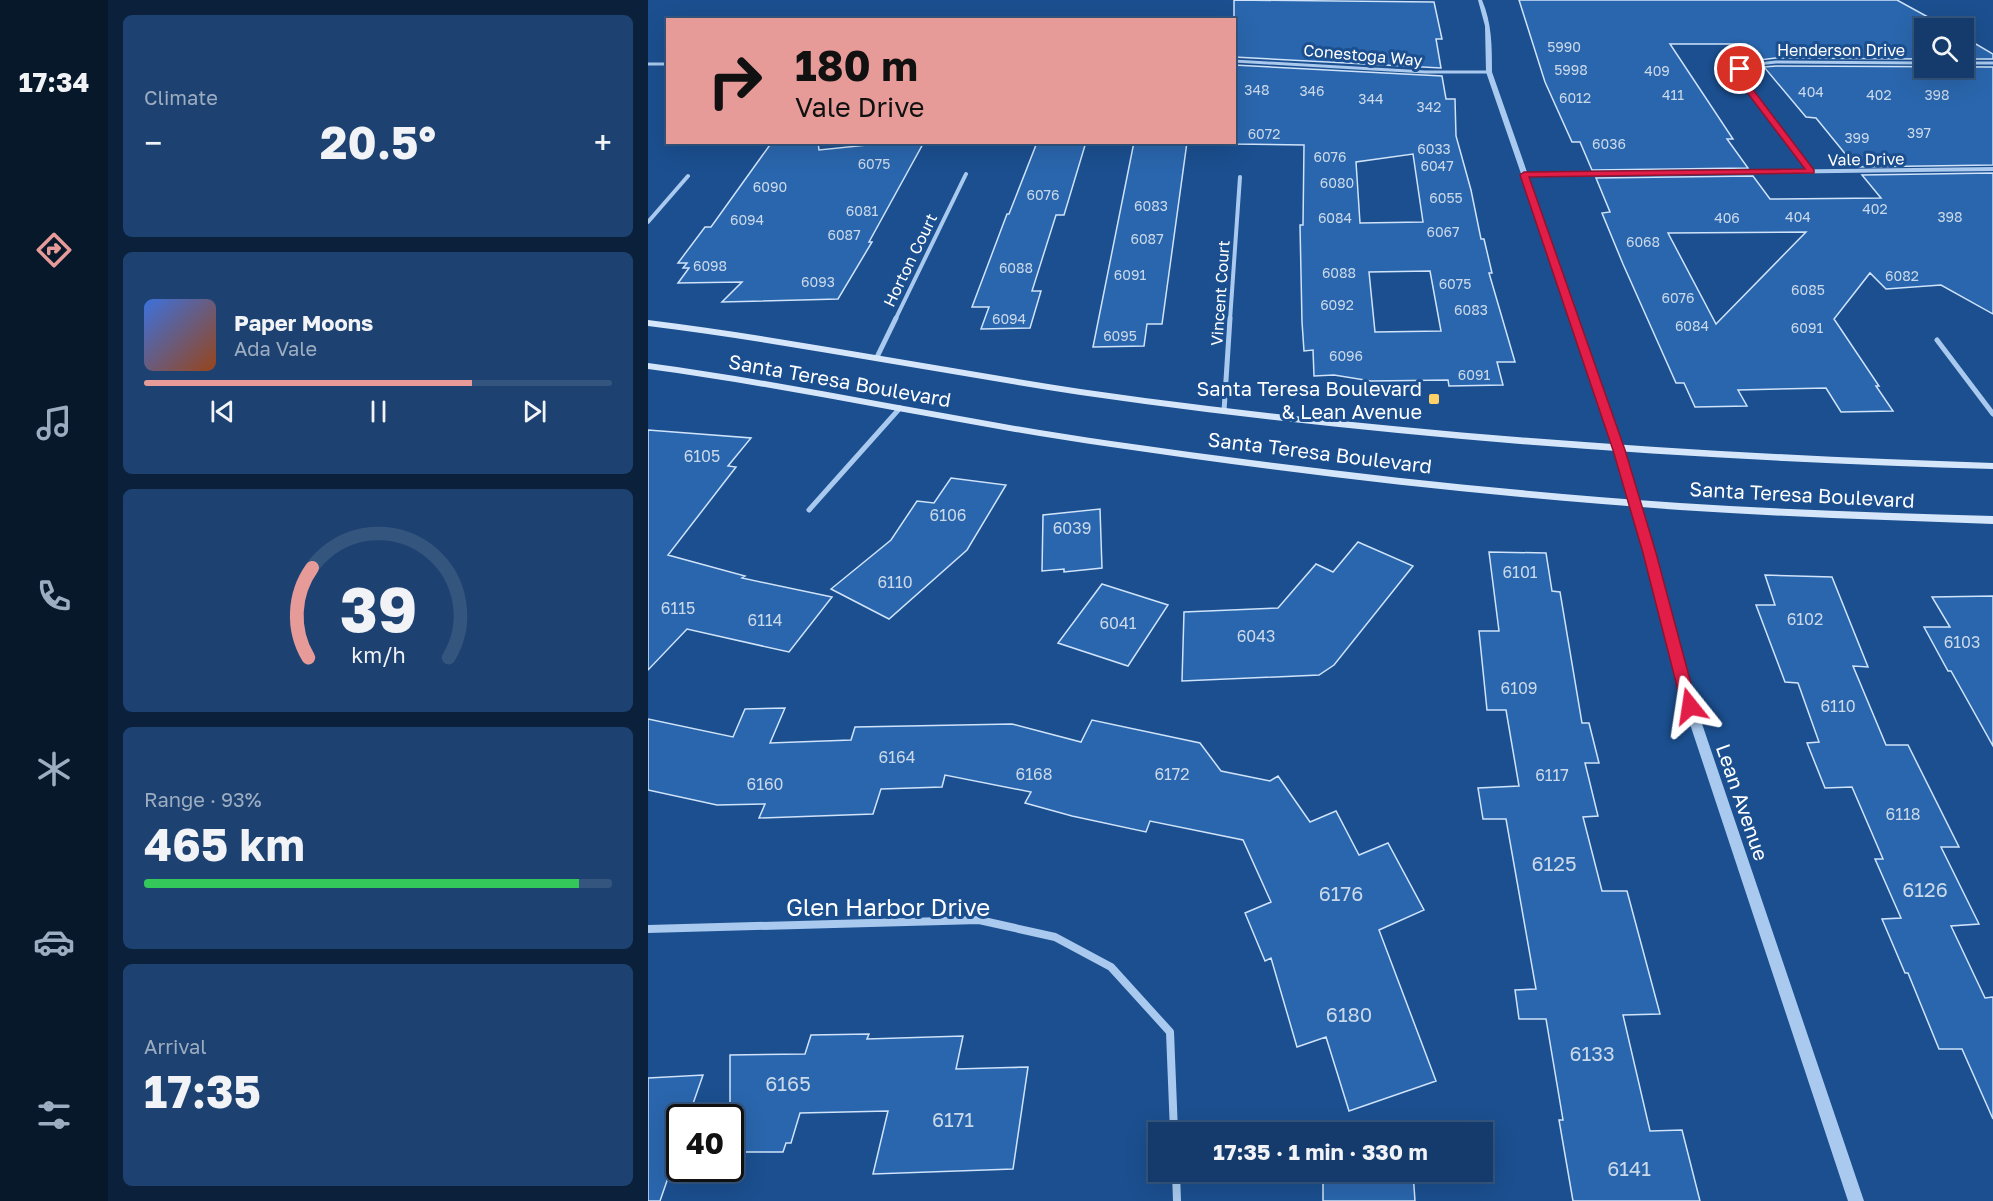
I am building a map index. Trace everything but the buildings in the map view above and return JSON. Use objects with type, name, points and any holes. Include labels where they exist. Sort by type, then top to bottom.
[{"type":"main road","name":"Santa Teresa Boulevard","points":[[648,323],[877,357],[1066,389],[1224,411],[1448,435],[1619,450],[1792,460],[1993,466]]},
{"type":"main road","name":"Santa Teresa Boulevard","points":[[648,366],[1019,430],[1236,461],[1633,503],[1845,515],[1993,520]]},
{"type":"street","name":"Lean Avenue","points":[[1480,0],[1486,12],[1489,29],[1489,72],[1619,450],[1690,706],[1857,1201]]},
{"type":"street","name":"Conestoga Way","points":[[1236,61],[1287,61],[1402,72],[1489,72]]},
{"type":"street","name":"Henderson Drive","points":[[1811,171],[1744,83],[1740,69],[1749,65],[1776,62],[1914,63]]},
{"type":"street","points":[[1974,63],[1993,63]]},
{"type":"street","points":[[648,64],[666,64]]},
{"type":"street","name":"Vale Drive","points":[[1524,175],[1993,169]]},
{"type":"street","name":"Horton Court","points":[[877,357],[966,174]]},
{"type":"street","points":[[648,222],[688,176]]},
{"type":"street","name":"Vincent Court","points":[[1224,411],[1240,177]]},
{"type":"street","points":[[1937,340],[1993,414]]},
{"type":"street","points":[[809,510],[900,408]]},
{"type":"street","name":"Glen Harbor Drive","points":[[648,929],[979,920],[1055,937],[1111,967],[1170,1032],[1174,1122]]},
{"type":"street","points":[[1176,1182],[1177,1201]]},
{"type":"place","name":"Santa Teresa Boulevard & Lean Avenue","points":[[1434,399]]},
{"type":"route","points":[[1690,706],[1619,450],[1524,175],[1811,171],[1744,83],[1740,69]]}]
